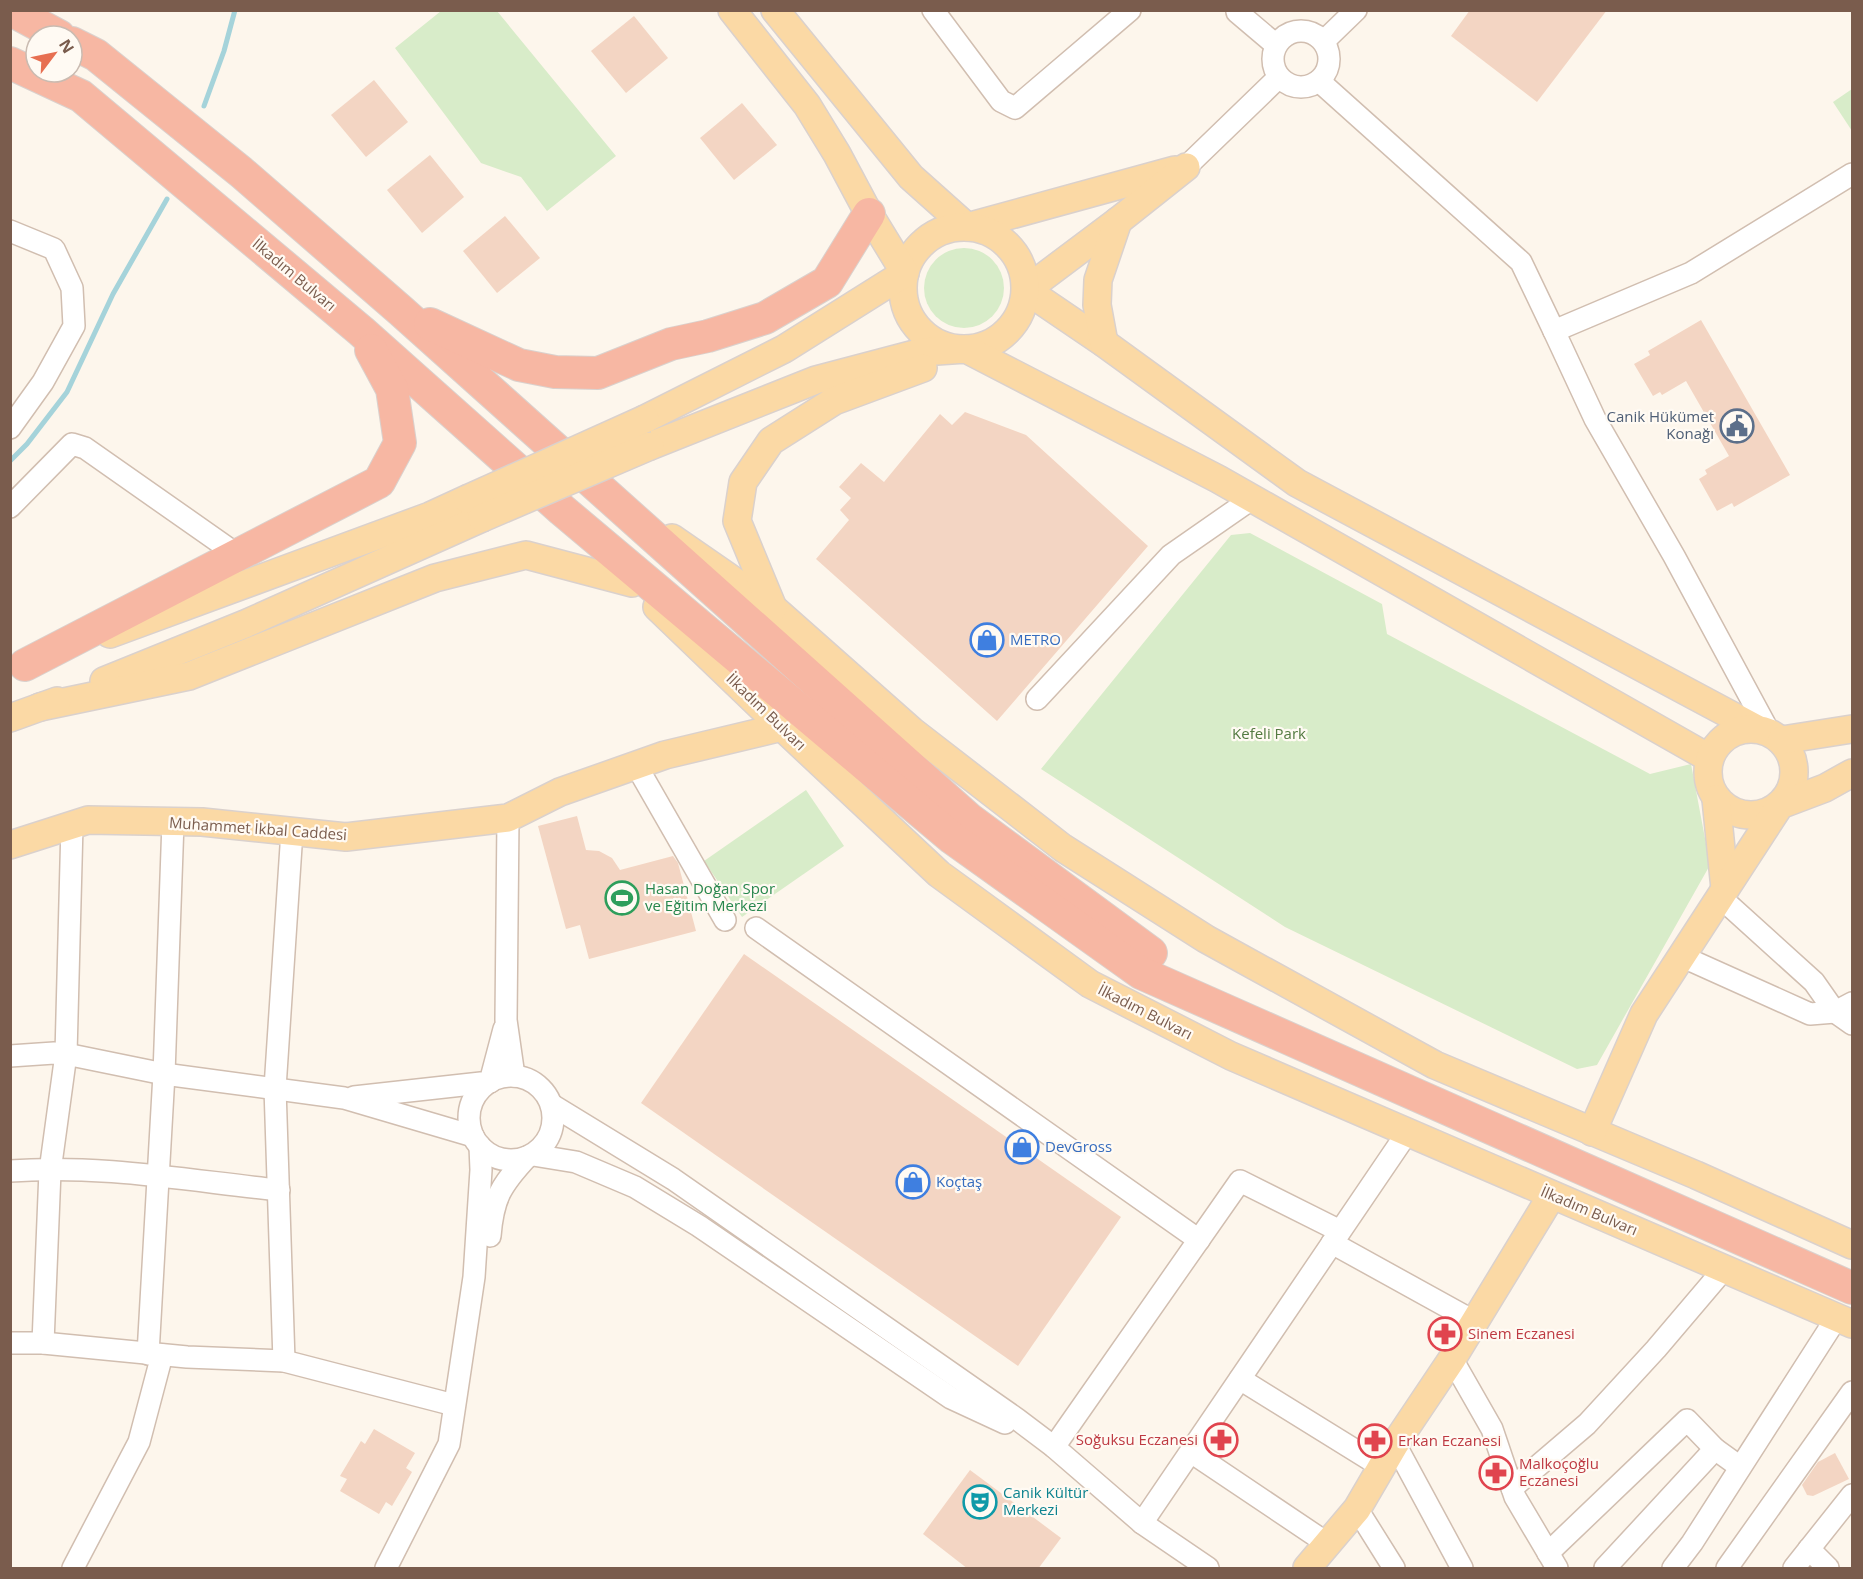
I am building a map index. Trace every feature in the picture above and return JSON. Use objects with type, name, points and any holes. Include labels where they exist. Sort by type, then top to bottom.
[{"type":"highway","points":[[11,10],[37,24]]},
{"type":"highway","name":"İlkadım Bulvarı","points":[[84,49],[96,55],[241,172],[400,310],[596,485],[961,828],[1164,963],[1852,1267]]},
{"type":"highway","name":"İlkadım Bulvarı","points":[[10,63],[81,96],[361,331],[562,510],[1141,973],[1852,1288]]},
{"type":"highway","points":[[400,310],[519,365],[555,372],[598,373],[671,344],[708,336],[765,318],[827,282],[869,214]]},
{"type":"highway","points":[[18,667],[379,482],[400,443],[392,389],[361,331]]},
{"type":"main road","points":[[732,10],[807,105],[905,273]]},
{"type":"main road","points":[[18,667],[430,516],[475,508],[650,446],[816,380],[922,352],[984,346],[1001,337],[1014,324],[1022,308],[1026,290],[1023,271],[1015,254],[1002,240],[986,231],[967,227],[911,177],[775,10]]},
{"type":"main road","points":[[1186,167],[967,227],[946,230],[928,239],[914,254],[905,273],[903,291],[907,310],[917,326],[931,339],[948,347],[966,349],[1002,366],[1252,498],[1709,758]]},
{"type":"main road","points":[[1026,290],[1186,167]]},
{"type":"main road","points":[[1104,343],[1097,305],[1098,280],[1118,221]]},
{"type":"main road","points":[[10,718],[245,624],[784,349],[905,273]]},
{"type":"main road","points":[[1026,290],[1104,343],[1297,483],[1769,734],[1790,752],[1794,766],[1794,780],[1789,794],[1644,1014],[1592,1131]]},
{"type":"main road","points":[[773,608],[737,521],[743,482],[771,441],[834,401],[966,349]]},
{"type":"main road","name":"İlkadım Bulvarı","points":[[596,485],[773,608],[912,730],[1063,848],[1206,939],[1435,1065],[1696,1175],[1852,1245]]},
{"type":"main road","name":"İlkadım Bulvarı","points":[[562,510],[632,583],[939,874],[1090,984],[1231,1056],[1845,1320]]},
{"type":"main road","points":[[40,707],[189,676],[435,579],[526,555],[632,583]]},
{"type":"main road","name":"Muhammet İkbal Caddesi","points":[[10,845],[88,820],[202,822],[346,837],[508,818],[560,792],[665,755],[782,727]]},
{"type":"main road","points":[[1722,893],[1716,798],[1707,772],[1709,758],[1716,745],[1727,735],[1741,729],[1769,734],[1852,729]]},
{"type":"main road","points":[[1716,798],[1727,808],[1740,814],[1754,816],[1825,788],[1852,772]]},
{"type":"main road","points":[[1307,1569],[1357,1509],[1552,1195]]},
{"type":"street","points":[[933,10],[1001,101],[1015,108],[1130,10]]},
{"type":"street","points":[[1324,41],[1356,10]]},
{"type":"street","points":[[1237,11],[1276,45]]},
{"type":"street","points":[[1293,31],[1305,31],[1315,34],[1324,41],[1329,51],[1330,63],[1326,73],[1319,81],[1309,87],[1298,87],[1287,84],[1279,77],[1274,67],[1273,56],[1276,45],[1283,36],[1293,31]]},
{"type":"street","points":[[1186,167],[1279,77]]},
{"type":"street","points":[[1319,81],[1521,262],[1595,419],[1674,556],[1769,734]]},
{"type":"street","points":[[1554,331],[1691,273],[1850,182]]},
{"type":"street","points":[[10,231],[54,249],[72,288],[74,326],[44,382],[10,428]]},
{"type":"street","points":[[10,507],[72,444],[85,447],[239,555]]},
{"type":"street","points":[[1036,699],[1171,555],[1252,498]]},
{"type":"street","points":[[636,765],[725,920]]},
{"type":"street","points":[[508,818],[506,1020],[514,1076]]},
{"type":"street","points":[[73,1569],[139,1442],[155,1354],[157,1177],[164,1074],[173,822]]},
{"type":"street","points":[[43,1343],[50,1171],[66,1054],[72,825]]},
{"type":"street","points":[[284,1361],[275,1088],[292,831]]},
{"type":"street","points":[[1722,893],[1814,982],[1844,1007],[1852,1024]]},
{"type":"street","points":[[756,928],[1199,1240]]},
{"type":"street","points":[[1681,956],[1810,1014],[1844,1007]]},
{"type":"street","points":[[490,1082],[506,1020]]},
{"type":"street","points":[[10,1056],[66,1054],[164,1074],[344,1098],[476,1141],[492,1155],[505,1160],[519,1160],[530,1156],[576,1162],[635,1186],[699,1226],[951,1398],[1054,1447]]},
{"type":"street","points":[[386,1569],[449,1444],[474,1277],[481,1170],[476,1141],[470,1124],[473,1100],[480,1089],[501,1077],[526,1078],[546,1093],[552,1105],[554,1119],[551,1133],[544,1146],[530,1156],[506,1180],[492,1211],[482,1311],[471,1383],[451,1432]]},
{"type":"street","points":[[344,1098],[490,1082]]},
{"type":"street","points":[[552,1105],[673,1179],[1017,1419],[1054,1447],[1143,1523],[1209,1569]]},
{"type":"street","points":[[1143,1523],[1407,1133]]},
{"type":"street","points":[[10,1171],[115,1173],[279,1190]]},
{"type":"street","points":[[1054,1447],[1240,1181],[1475,1322]]},
{"type":"street","points":[[1512,1488],[1587,1424],[1656,1349],[1724,1269]]},
{"type":"street","points":[[1673,1569],[1740,1467],[1845,1320]]},
{"type":"street","points":[[10,1344],[43,1343],[155,1354],[284,1361],[454,1405]]},
{"type":"street","points":[[1452,1359],[1492,1429],[1512,1488],[1553,1561],[1687,1420],[1714,1449],[1740,1467]]},
{"type":"street","points":[[1240,1379],[1389,1456],[1462,1569]]},
{"type":"street","points":[[1727,1569],[1852,1392]]},
{"type":"street","points":[[1605,1569],[1714,1449]]},
{"type":"street","points":[[1191,1452],[1328,1544]]},
{"type":"street","points":[[1794,1569],[1852,1494]]},
{"type":"street","points":[[1357,1509],[1394,1569]]},
{"type":"street","points":[[1809,1549],[1828,1569]]},
{"type":"green space","points":[[441,11],[497,11],[616,156],[547,211],[521,177],[481,163],[395,48]]},
{"type":"green space","points":[[1852,89],[1852,131],[1833,102]]},
{"type":"green space","points":[[956,248],[972,248],[993,259],[1004,280],[1004,296],[993,317],[972,328],[956,328],[942,322],[930,310],[924,296],[924,280],[930,266],[942,254]]},
{"type":"green space","name":"Kefeli Park","points":[[1250,533],[1382,604],[1387,634],[1650,774],[1691,764],[1710,865],[1597,1065],[1577,1069],[1285,927],[1041,769],[1231,535]]},
{"type":"green space","points":[[806,790],[844,846],[742,917],[704,861]]},
{"type":"building","points":[[1470,10],[1607,10],[1537,102],[1451,36]]},
{"type":"building","points":[[634,16],[668,58],[626,93],[591,51]]},
{"type":"building","points":[[374,80],[408,122],[366,157],[331,115]]},
{"type":"building","points":[[742,103],[777,145],[734,180],[700,138]]},
{"type":"building","points":[[430,155],[464,197],[422,233],[387,190]]},
{"type":"building","points":[[505,216],[540,258],[497,293],[463,251]]},
{"type":"building","name":"Canik Hükümet Konağı","points":[[1701,320],[1790,475],[1734,507],[1732,503],[1717,511],[1699,479],[1707,474],[1705,470],[1729,456],[1686,381],[1662,395],[1660,392],[1653,396],[1634,364],[1650,355],[1648,351]]},
{"type":"building","name":"METRO","points":[[965,412],[1026,435],[1148,546],[997,721],[816,559],[849,520],[840,510],[851,498],[839,487],[861,463],[884,482],[940,414],[952,425]]},
{"type":"building","name":"Hasan Doğan Spor ve Eğitim Merkezi","points":[[577,816],[586,850],[599,851],[612,858],[620,870],[673,856],[678,863],[696,931],[589,959],[580,925],[566,929],[538,826]]},
{"type":"building","name":"Koçtaş","points":[[744,954],[1121,1217],[1018,1366],[641,1103]]},
{"type":"building","points":[[374,1429],[415,1453],[406,1468],[412,1472],[392,1506],[386,1502],[379,1514],[340,1491],[347,1479],[340,1476],[361,1441],[365,1444]]},
{"type":"building","points":[[1835,1453],[1849,1479],[1813,1496],[1807,1495],[1802,1485],[1818,1462]]},
{"type":"building","name":"Canik Kültür Merkezi","points":[[970,1470],[1061,1538],[1038,1569],[968,1569],[923,1534]]},
{"type":"waterway","points":[[204,106],[224,51],[235,10]]},
{"type":"waterway","points":[[10,461],[27,444],[67,392],[113,294],[167,199]]},
{"type":"place","name":"Canik Hükümet Konağı","points":[[1737,426]]},
{"type":"place","name":"METRO","points":[[987,640]]},
{"type":"place","name":"Hasan Doğan Spor ve Eğitim Merkezi","points":[[622,898]]},
{"type":"place","name":"DevGross","points":[[1022,1147]]},
{"type":"place","name":"Koçtaş","points":[[913,1182]]},
{"type":"place","name":"Sinem Eczanesi","points":[[1445,1334]]},
{"type":"place","name":"Soğuksu Eczanesi","points":[[1221,1440]]},
{"type":"place","name":"Erkan Eczanesi","points":[[1375,1441]]},
{"type":"place","name":"Malkoçoğlu Eczanesi","points":[[1496,1473]]},
{"type":"place","name":"Canik Kültür Merkezi","points":[[980,1502]]}]
